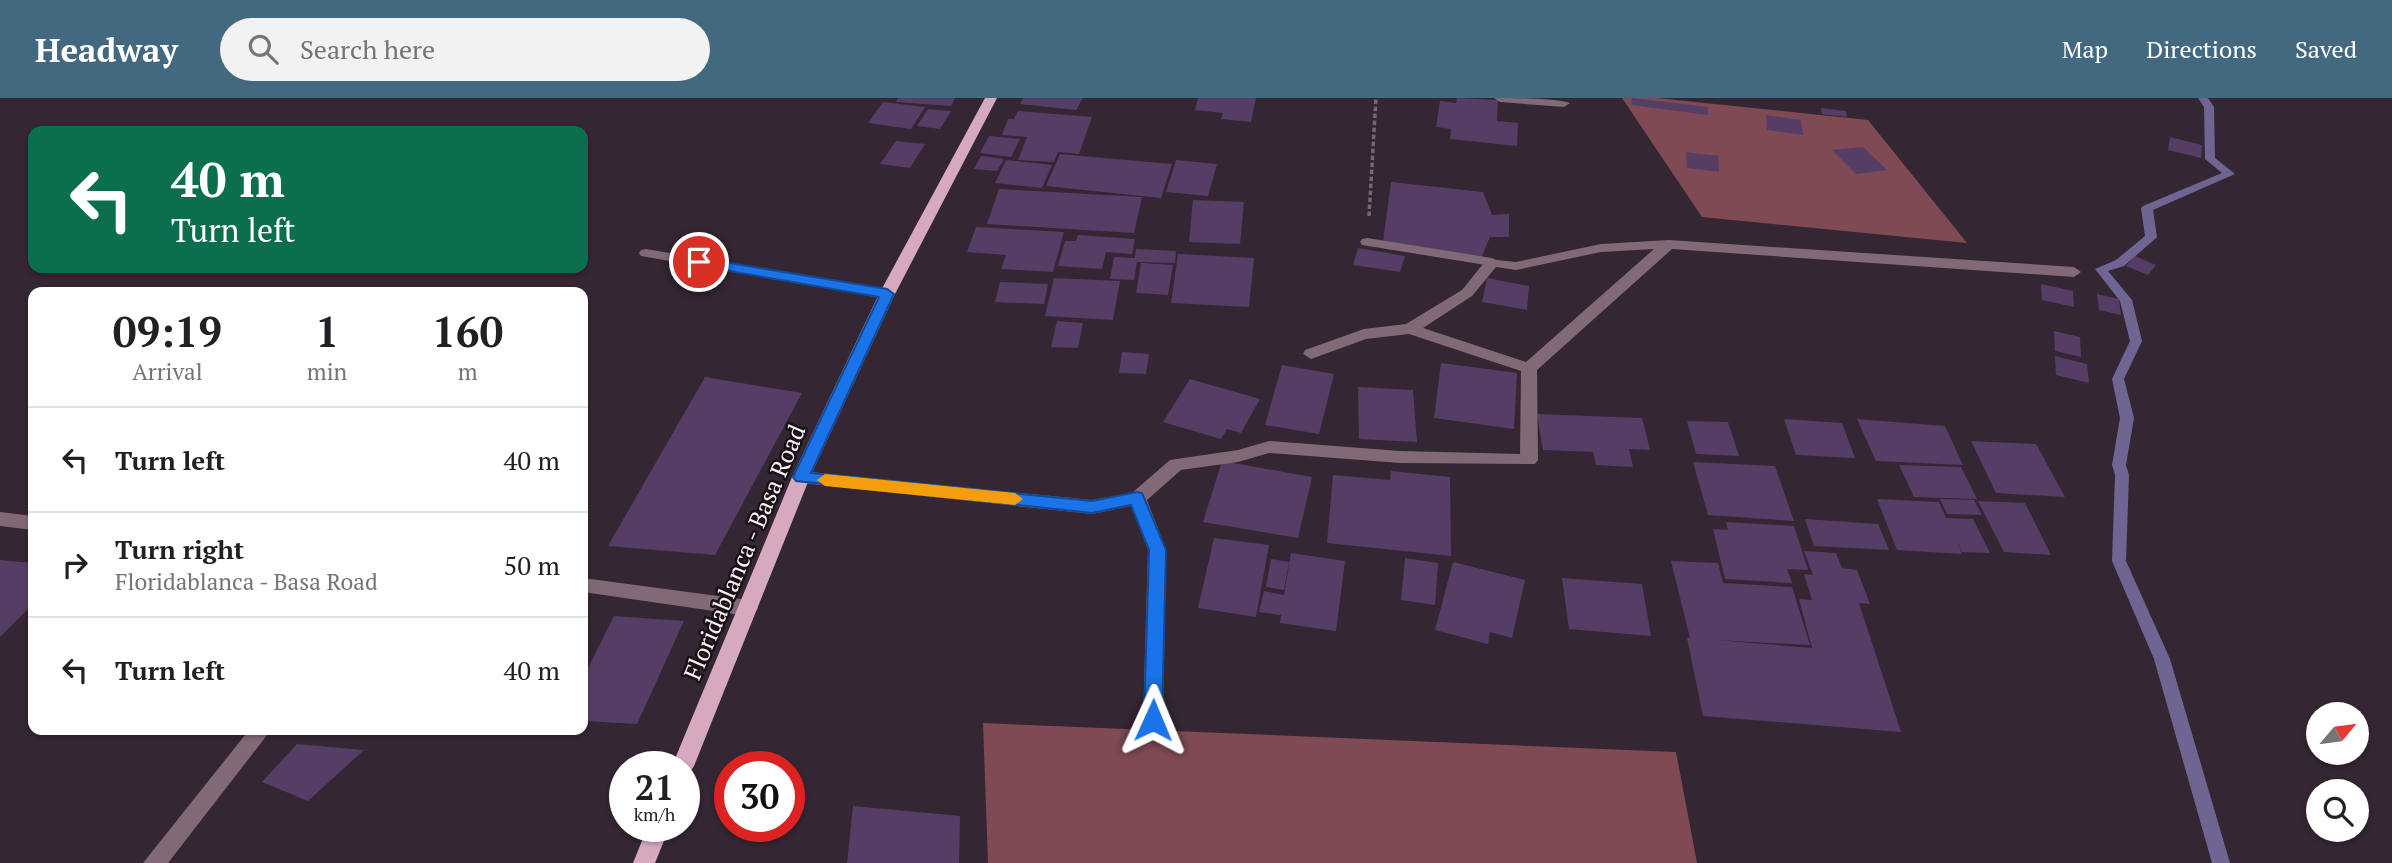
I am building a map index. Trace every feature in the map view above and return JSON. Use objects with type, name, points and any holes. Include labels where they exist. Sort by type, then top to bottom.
[{"type":"main road","name":"Floridablanca - Basa Road","points":[[690,751],[801,477],[887,294],[991,98]]},
{"type":"main road","points":[[644,863],[653,842]]},
{"type":"street","points":[[1500,98],[1564,103]]},
{"type":"street","points":[[1367,242],[1516,266],[1601,248],[1669,244],[2074,272]]},
{"type":"street","points":[[801,477],[1092,507],[1137,498],[1176,464],[1238,456],[1269,447],[1400,457],[1529,460],[1529,368],[1669,244]]},
{"type":"street","points":[[646,253],[887,294]]},
{"type":"street","points":[[1410,329],[1466,293],[1492,262]]},
{"type":"street","points":[[1311,355],[1364,334],[1410,329],[1529,368]]},
{"type":"street","points":[[1137,498],[1157,550],[1153,720]]},
{"type":"street","points":[[0,519],[28,522]]},
{"type":"street","points":[[588,585],[748,608]]},
{"type":"street","points":[[154,863],[257,735]]},
{"type":"path","points":[[1367,242],[1376,98]]},
{"type":"shaded area","points":[[1622,98],[1657,98],[1868,120],[1967,243],[1702,217]]},
{"type":"shaded area","points":[[983,723],[1676,752],[1697,863],[988,863]]},
{"type":"building","points":[[898,98],[955,98],[951,106],[896,102]]},
{"type":"building","points":[[1023,98],[1083,98],[1076,110],[1020,104]]},
{"type":"building","points":[[1198,98],[1256,98],[1251,122],[1221,119],[1223,113],[1195,110]]},
{"type":"building","points":[[1457,98],[1498,100],[1497,121],[1518,123],[1517,146],[1450,139],[1451,129],[1436,127],[1440,101],[1456,103]]},
{"type":"building","points":[[1632,98],[1708,107],[1708,115],[1631,105]]},
{"type":"building","points":[[883,102],[925,107],[911,129],[868,123]]},
{"type":"building","points":[[1821,108],[1846,111],[1847,117],[1822,114]]},
{"type":"building","points":[[928,109],[951,111],[940,129],[917,126]]},
{"type":"building","points":[[1018,111],[1092,117],[1079,154],[1058,152],[1054,162],[1018,160],[1027,137],[1002,135],[1008,119],[1014,119]]},
{"type":"building","points":[[1766,115],[1801,120],[1803,135],[1767,130]]},
{"type":"building","points":[[989,136],[1020,139],[1011,157],[980,153]]},
{"type":"building","points":[[2170,137],[2202,145],[2201,158],[2168,150]]},
{"type":"building","points":[[896,141],[925,144],[910,168],[880,164]]},
{"type":"building","points":[[1863,147],[1887,170],[1856,174],[1832,150]]},
{"type":"building","points":[[1686,152],[1718,156],[1719,172],[1687,168]]},
{"type":"building","points":[[1060,154],[1172,164],[1161,198],[1046,186]]},
{"type":"building","points":[[981,156],[1004,159],[997,171],[974,169]]},
{"type":"building","points":[[1006,160],[1052,165],[1042,188],[995,183]]},
{"type":"building","points":[[1176,160],[1217,164],[1208,196],[1166,192]]},
{"type":"building","points":[[1391,182],[1483,192],[1492,215],[1509,214],[1509,237],[1490,237],[1481,258],[1383,242]]},
{"type":"building","points":[[999,189],[1142,197],[1134,233],[987,224]]},
{"type":"building","points":[[1193,200],[1244,202],[1240,244],[1189,242]]},
{"type":"building","points":[[976,227],[1064,232],[1053,272],[1001,269],[1006,255],[967,252]]},
{"type":"building","points":[[1078,235],[1135,239],[1132,254],[1106,252],[1102,269],[1058,266],[1065,241],[1076,241]]},
{"type":"building","points":[[1358,248],[1405,256],[1400,272],[1353,265]]},
{"type":"building","points":[[1136,249],[1176,251],[1175,263],[1137,262],[1134,280],[1110,279],[1114,257],[1135,258]]},
{"type":"building","points":[[1178,254],[1254,258],[1249,307],[1171,303]]},
{"type":"building","points":[[2135,256],[2156,265],[2148,275],[2126,266]]},
{"type":"building","points":[[1141,263],[1173,265],[1168,295],[1136,293]]},
{"type":"building","points":[[1054,278],[1120,281],[1113,320],[1045,316]]},
{"type":"building","points":[[1487,278],[1529,286],[1527,310],[1482,302]]},
{"type":"building","points":[[1000,282],[1048,284],[1044,304],[995,302]]},
{"type":"building","points":[[2041,284],[2073,291],[2074,307],[2042,300]]},
{"type":"building","points":[[2097,294],[2119,299],[2121,315],[2099,310]]},
{"type":"building","points":[[1057,321],[1083,323],[1078,348],[1051,347]]},
{"type":"building","points":[[2054,331],[2080,337],[2081,357],[2055,351]]},
{"type":"building","points":[[1122,352],[1149,354],[1146,374],[1119,373]]},
{"type":"building","points":[[2055,356],[2087,364],[2089,383],[2056,375]]},
{"type":"building","points":[[1441,363],[1517,373],[1514,429],[1434,418]]},
{"type":"building","points":[[1282,365],[1334,374],[1319,434],[1265,425]]},
{"type":"building","points":[[705,377],[802,393],[715,555],[608,546]]},
{"type":"building","points":[[1190,379],[1260,399],[1241,433],[1227,429],[1221,439],[1163,422]]},
{"type":"building","points":[[1358,387],[1413,390],[1417,442],[1359,439]]},
{"type":"building","points":[[1537,414],[1642,418],[1650,450],[1629,449],[1633,467],[1596,465],[1593,452],[1543,450]]},
{"type":"building","points":[[1784,419],[1842,423],[1855,458],[1796,455]]},
{"type":"building","points":[[1857,419],[1945,426],[1963,465],[1876,461]]},
{"type":"building","points":[[1687,421],[1728,422],[1739,456],[1696,454]]},
{"type":"building","points":[[1971,441],[2036,444],[2065,497],[1996,493]]},
{"type":"building","points":[[1222,461],[1312,477],[1298,538],[1203,522]]},
{"type":"building","points":[[1693,462],[1775,466],[1794,521],[1708,515]]},
{"type":"building","points":[[1899,465],[1961,467],[1977,499],[1914,497]]},
{"type":"building","points":[[1391,471],[1450,477],[1451,556],[1327,543],[1333,475],[1390,480]]},
{"type":"building","points":[[1877,499],[1939,502],[1946,518],[1973,519],[1990,553],[1962,552],[1958,542],[1962,554],[1897,550]]},
{"type":"building","points":[[1940,499],[1974,500],[1982,515],[1947,514]]},
{"type":"building","points":[[1978,501],[2025,503],[2051,555],[2004,552]]},
{"type":"building","points":[[1805,519],[1878,524],[1889,550],[1814,546]]},
{"type":"building","points":[[1726,522],[1794,526],[1808,570],[1787,569],[1792,583],[1725,579],[1713,529],[1728,530]]},
{"type":"building","points":[[1214,538],[1269,545],[1256,617],[1198,608]]},
{"type":"building","points":[[1804,551],[1836,553],[1842,568],[1857,570],[1870,604],[1859,603],[1901,732],[1703,716],[1687,638],[1690,638],[1671,561],[1718,563],[1723,583],[1792,587],[1810,645],[1716,640],[1812,648],[1799,599],[1812,600],[1804,574],[1813,575]]},
{"type":"building","points":[[1291,553],[1345,561],[1336,631],[1280,623],[1281,615],[1259,612],[1264,591],[1284,595]]},
{"type":"building","points":[[1405,558],[1438,563],[1435,605],[1401,600]]},
{"type":"building","points":[[1271,559],[1289,562],[1284,590],[1266,587]]},
{"type":"building","points":[[0,560],[28,563],[28,609],[0,637]]},
{"type":"building","points":[[1453,562],[1525,580],[1512,638],[1490,632],[1488,644],[1435,630]]},
{"type":"building","points":[[1562,578],[1642,584],[1651,636],[1569,629]]},
{"type":"building","points":[[614,616],[684,621],[637,724],[588,721],[588,668]]},
{"type":"building","points":[[297,744],[364,750],[308,801],[262,782]]},
{"type":"building","points":[[853,806],[960,816],[959,863],[847,863]]},
{"type":"waterway","points":[[2203,98],[2209,107],[2210,159],[2230,174],[2147,208],[2151,237],[2120,263],[2101,269],[2126,300],[2136,341],[2118,379],[2127,418],[2119,465],[2122,475],[2119,561],[2162,659],[2221,863]]},
{"type":"slow traffic","points":[[825,480],[1015,499]]},
{"type":"route","points":[[699,262],[887,294],[801,477],[1092,507],[1137,498],[1157,550],[1153,720]]}]
